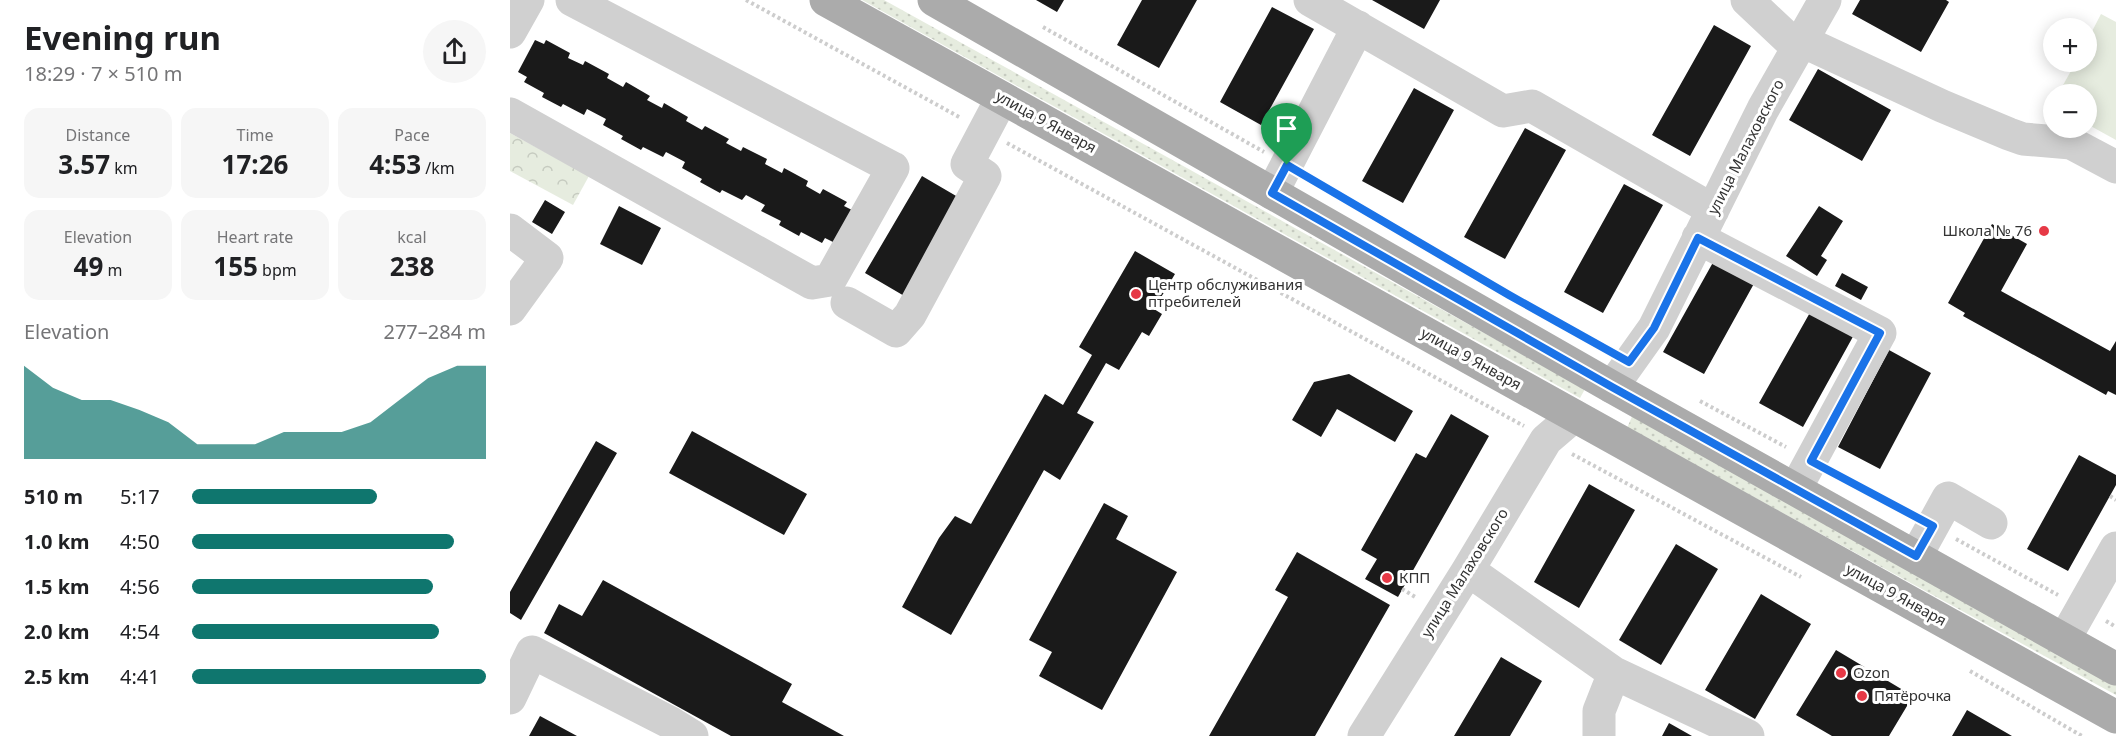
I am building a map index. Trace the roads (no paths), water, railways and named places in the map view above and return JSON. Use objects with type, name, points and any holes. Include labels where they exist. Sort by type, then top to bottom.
[{"type":"main road","name":"улица 9 Января","points":[[825,0],[2116,717]]},
{"type":"main road","points":[[938,1],[1280,179],[1612,387],[1803,474],[1916,556],[2116,669]]},
{"type":"street","points":[[510,32],[528,0]]},
{"type":"street","points":[[510,114],[812,283],[830,280],[893,168],[572,0]]},
{"type":"street","points":[[1310,0],[1503,111],[1532,106],[1706,224],[1880,333],[1803,474]]},
{"type":"street","points":[[1747,0],[1800,44],[2009,134],[2023,139],[2072,143],[2116,167]]},
{"type":"street","name":"улица Малаховского","points":[[1612,387],[1654,328],[1764,109],[1825,0]]},
{"type":"street","points":[[1280,179],[1358,27]]},
{"type":"street","points":[[847,303],[896,331],[910,315],[985,176],[967,164],[1002,98]]},
{"type":"street","points":[[510,230],[548,258],[510,309]]},
{"type":"street","name":"улица Малаховского","points":[[1374,731],[1545,440],[1574,416]]},
{"type":"street","points":[[1916,556],[1948,498],[1991,523]]},
{"type":"street","points":[[2064,640],[2116,548]]},
{"type":"street","points":[[1468,570],[1614,672],[1748,736]]},
{"type":"street","points":[[510,698],[521,645],[692,736]]},
{"type":"street","points":[[1599,736],[1599,711],[1614,672]]},
{"type":"place","name":"Школа № 76","points":[[2044,231]]},
{"type":"place","name":"Центр обслуживания птребителей","points":[[1136,294]]},
{"type":"place","name":"КПП","points":[[1387,578]]},
{"type":"place","name":"Ozon","points":[[1841,673]]},
{"type":"place","name":"Пятёрочка","points":[[1862,696]]}]
